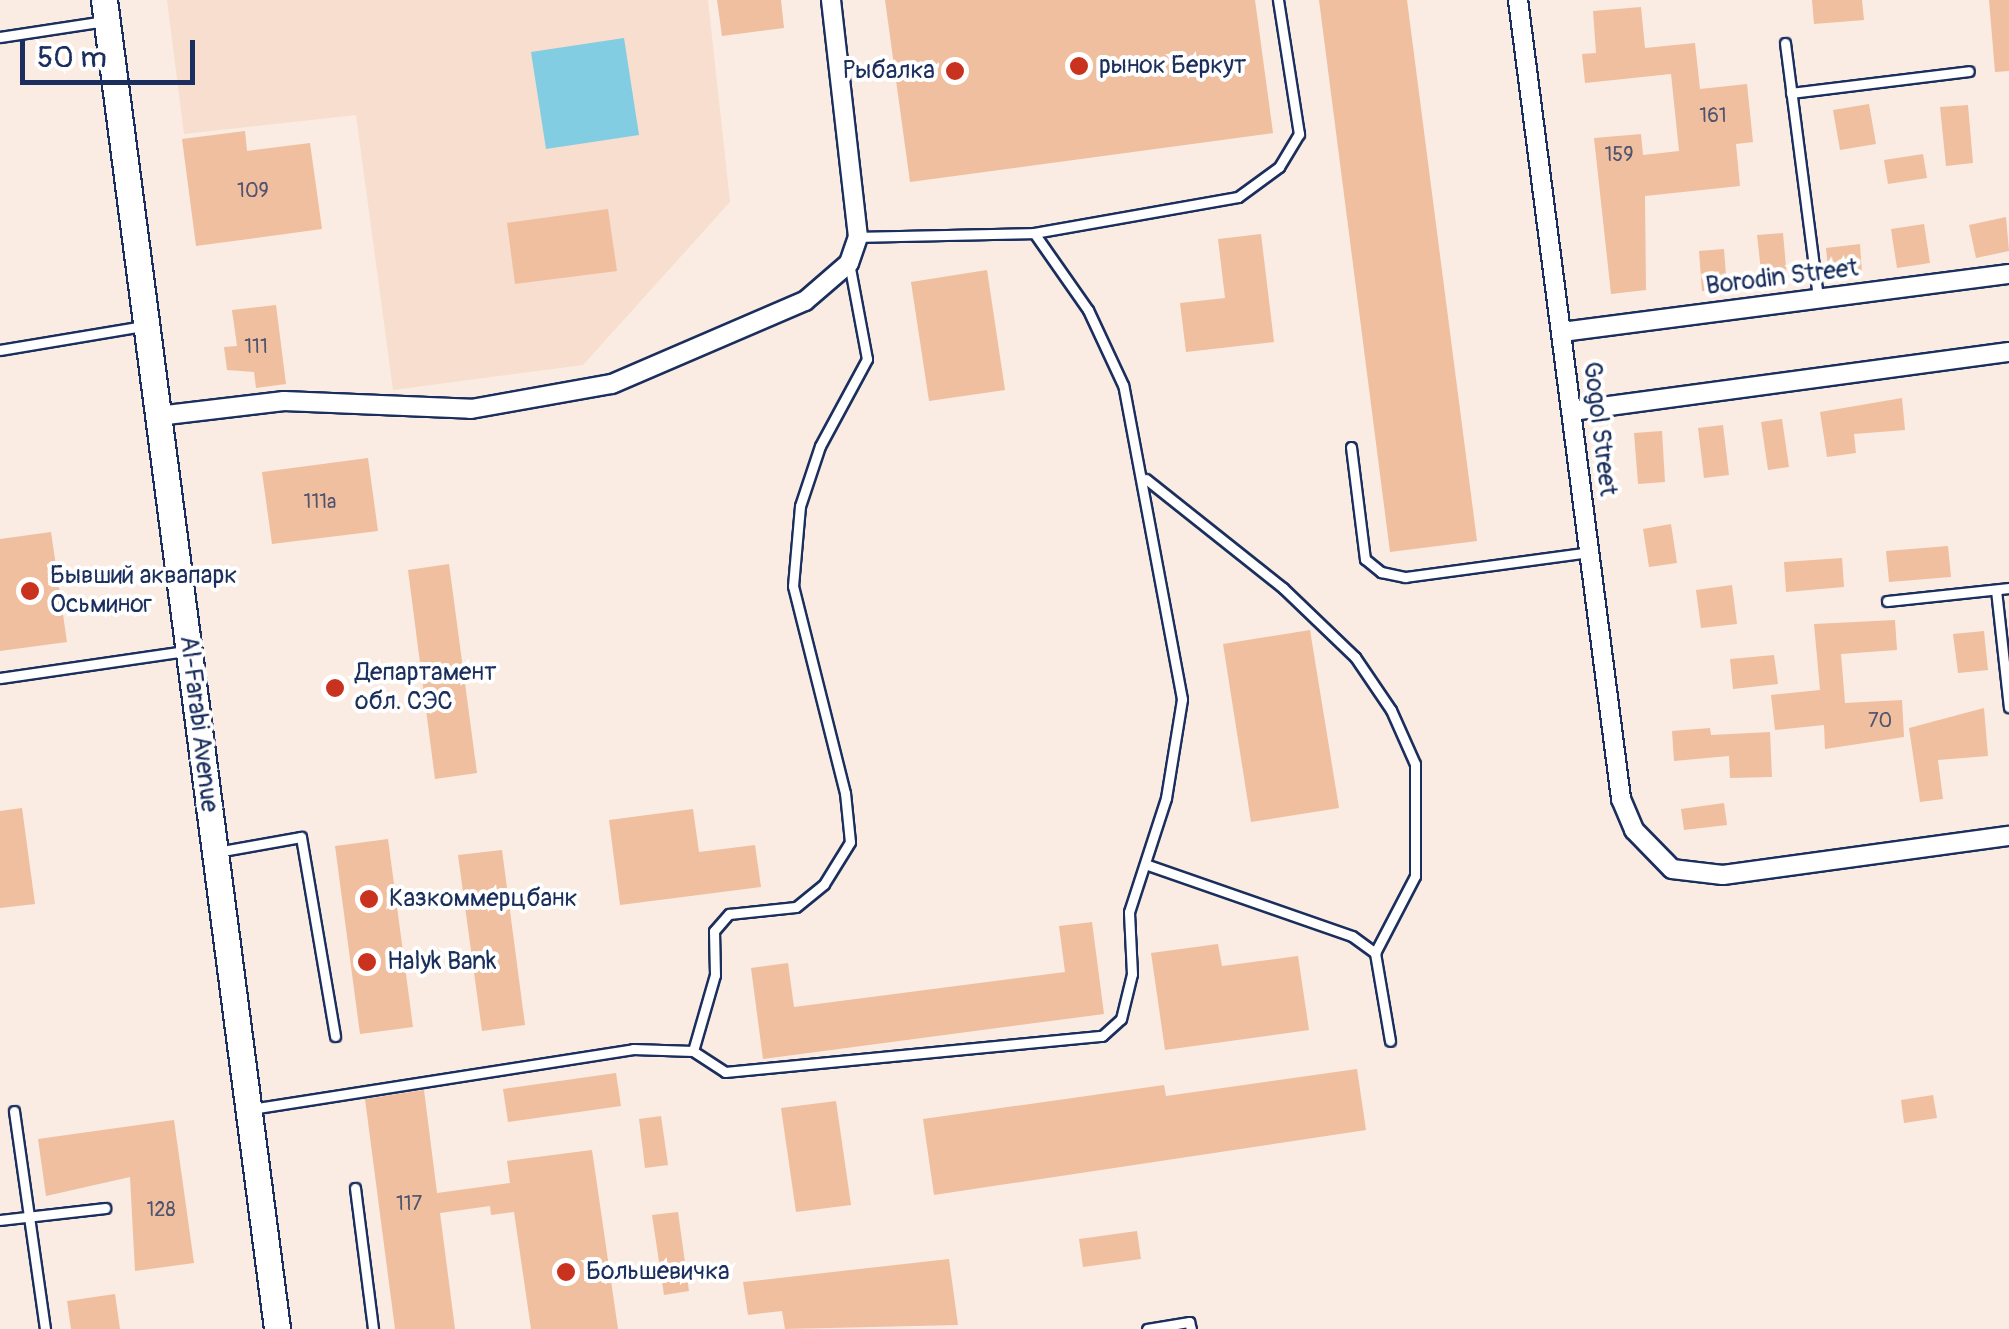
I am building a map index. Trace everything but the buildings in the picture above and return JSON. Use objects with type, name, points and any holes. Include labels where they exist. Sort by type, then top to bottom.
[{"type":"main road","name":"Al-Farabi Avenue","points":[[105,10],[277,1329]]},
{"type":"street","points":[[158,416],[284,401],[471,408],[612,384],[755,327],[804,301],[849,264],[858,237],[831,0]]},
{"type":"street","name":"Gogol Street","points":[[1518,0],[1621,799],[1653,857],[1672,868],[1723,875],[2009,836]]},
{"type":"street","name":"Borodin Street","points":[[1562,332],[2009,274]]},
{"type":"street","points":[[1572,411],[2009,352]]},
{"type":"lane","points":[[858,237],[1034,232],[1238,198],[1279,167],[1298,134],[1278,0]]},
{"type":"lane","points":[[0,37],[105,10]]},
{"type":"lane","points":[[1784,43],[1818,298]]},
{"type":"lane","points":[[1791,92],[1969,70]]},
{"type":"lane","points":[[248,1109],[633,1049],[693,1050],[725,1072],[1102,1036],[1121,1019],[1132,974],[1130,912],[1166,798],[1182,699],[1146,479],[1123,385],[1088,310],[1034,232]]},
{"type":"lane","points":[[693,1050],[714,975],[714,931],[729,914],[796,907],[824,884],[850,842],[845,792],[792,586],[800,506],[820,446],[867,358],[849,264]]},
{"type":"lane","points":[[0,350],[146,326]]},
{"type":"lane","points":[[1351,446],[1364,559],[1381,572],[1405,577],[1590,552]]},
{"type":"lane","points":[[1146,479],[1283,588],[1355,657],[1391,710],[1415,764],[1415,876],[1376,953],[1390,1041]]},
{"type":"lane","points":[[1886,601],[2009,588]]},
{"type":"lane","points":[[1996,590],[2009,706]]},
{"type":"lane","points":[[0,678],[188,651]]},
{"type":"lane","points":[[214,852],[300,837],[335,1036]]},
{"type":"lane","points":[[1145,864],[1352,936],[1376,953]]},
{"type":"lane","points":[[14,1111],[45,1329]]},
{"type":"lane","points":[[355,1188],[373,1329]]},
{"type":"lane","points":[[0,1220],[105,1208]]},
{"type":"lane","points":[[1146,1329],[1189,1322],[1190,1329]]},
{"type":"shaded area","points":[[167,0],[708,0],[730,202],[583,365],[393,390],[356,115],[184,134]]},
{"type":"water","points":[[624,38],[639,135],[546,149],[531,52]]},
{"type":"place","name":"рынок Беркут","points":[[1079,66]]},
{"type":"place","name":"Рыбалка","points":[[955,71]]},
{"type":"place","name":"Бывший аквапарк Осьминог","points":[[30,591]]},
{"type":"place","name":"Департамент обл. СЭС","points":[[335,688]]},
{"type":"place","name":"Казкоммерцбанк","points":[[369,899]]},
{"type":"place","name":"Halyk Bank","points":[[367,962]]},
{"type":"place","name":"Большевичка","points":[[566,1272]]}]
